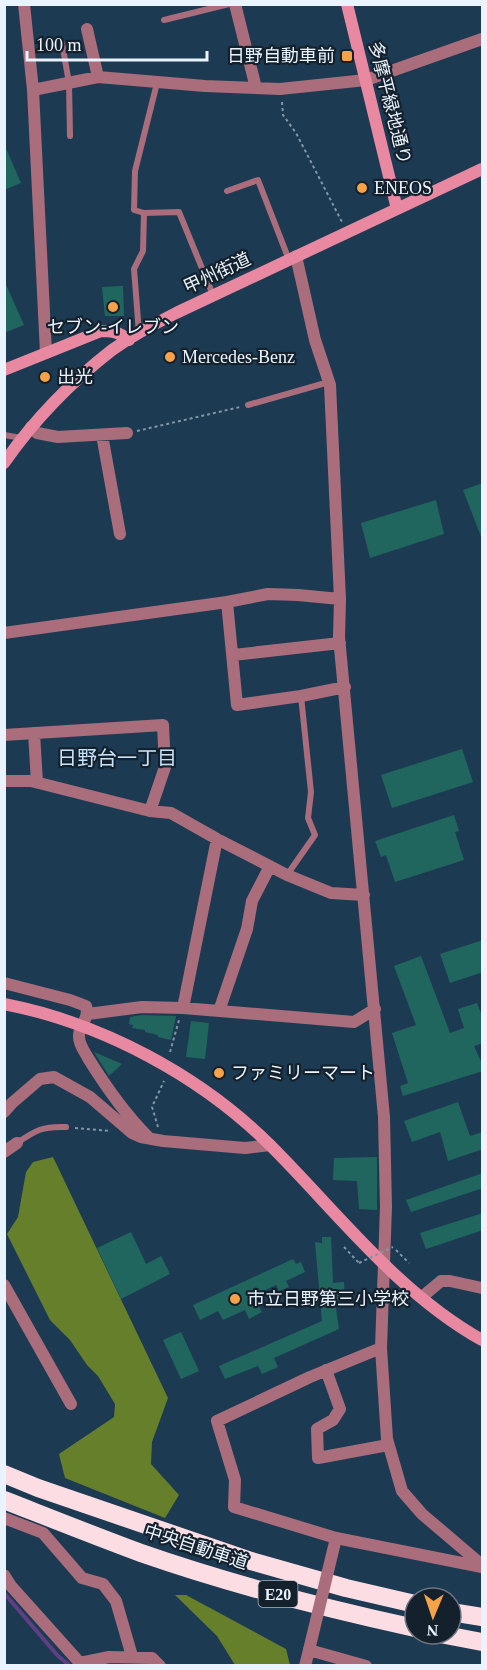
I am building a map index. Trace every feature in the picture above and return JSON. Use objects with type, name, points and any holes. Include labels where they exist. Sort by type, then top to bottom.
[{"type":"highway","name":"中央自動車道","points":[[4,1474],[38,1488],[251,1561],[346,1588],[403,1601]]},
{"type":"highway","name":"中央自動車道","points":[[4,1500],[143,1553],[243,1585],[340,1612],[403,1626]]},
{"type":"highway","points":[[463,1614],[483,1617]]},
{"type":"highway","points":[[463,1638],[483,1642]]},
{"type":"street","points":[[24,4],[33,90],[46,353]]},
{"type":"street","points":[[235,4],[256,88]]},
{"type":"street","name":"多摩平緑地通り","points":[[347,4],[398,209]]},
{"type":"street","points":[[87,29],[98,77]]},
{"type":"street","points":[[33,90],[98,77],[157,83],[280,89],[366,80],[483,39]]},
{"type":"street","name":"甲州街道","points":[[4,463],[48,408],[113,350],[134,336],[213,295],[483,169]]},
{"type":"street","points":[[292,258],[329,382],[340,599],[340,644],[384,1117],[386,1207],[381,1348],[388,1445],[402,1491],[422,1514],[483,1566]]},
{"type":"street","points":[[4,370],[100,331],[114,331],[122,335],[134,336]]},
{"type":"street","points":[[31,427],[38,433],[58,437],[127,433]]},
{"type":"street","points":[[102,435],[120,534]]},
{"type":"street","points":[[4,633],[227,602],[268,594],[340,599]]},
{"type":"street","points":[[227,602],[237,705],[345,687]]},
{"type":"street","points":[[232,655],[340,644]]},
{"type":"street","points":[[4,735],[163,725],[165,767],[150,812]]},
{"type":"street","points":[[34,733],[37,782]]},
{"type":"street","points":[[4,781],[37,782],[150,812],[171,813],[288,875],[331,892],[364,895]]},
{"type":"street","points":[[183,1008],[217,839]]},
{"type":"street","points":[[219,1011],[247,929],[252,901],[270,866]]},
{"type":"street","points":[[4,983],[86,1006],[85,1020],[78,1037],[81,1047],[129,1119],[157,1141]]},
{"type":"street","points":[[4,1004],[85,1020],[191,1082],[226,1107],[270,1145],[384,1264],[447,1317],[483,1340]]},
{"type":"street","points":[[85,1020],[142,1007],[268,1014],[354,1022],[375,1008]]},
{"type":"street","points":[[4,1112],[40,1079],[54,1077],[90,1097],[132,1133],[157,1141],[245,1148],[270,1145]]},
{"type":"street","points":[[4,1152],[17,1143]]},
{"type":"street","points":[[422,1297],[441,1281],[483,1288]]},
{"type":"street","points":[[4,1285],[71,1404]]},
{"type":"street","points":[[381,1348],[326,1370],[217,1421],[235,1480],[234,1507],[336,1538],[483,1566]]},
{"type":"street","points":[[326,1370],[340,1409],[333,1420],[317,1429],[318,1458],[388,1445]]},
{"type":"street","points":[[4,1518],[43,1533],[82,1578],[103,1584],[116,1601],[132,1656]]},
{"type":"street","points":[[305,1665],[336,1538]]},
{"type":"street","points":[[4,1575],[11,1586],[80,1663],[109,1656],[132,1656],[152,1658],[160,1665]]},
{"type":"street","points":[[309,1650],[366,1665]]},
{"type":"lane","points":[[164,20],[229,4]]},
{"type":"lane","points":[[62,43],[69,83],[70,136]]},
{"type":"lane","points":[[157,83],[135,171],[134,210],[144,213],[179,212],[213,295]]},
{"type":"lane","points":[[227,191],[258,180],[292,258]]},
{"type":"lane","points":[[134,336],[134,269],[143,251],[144,213]]},
{"type":"lane","points":[[248,405],[329,382]]},
{"type":"lane","points":[[4,435],[22,438]]},
{"type":"lane","points":[[288,875],[315,835],[308,818],[311,792],[301,696]]},
{"type":"lane","points":[[17,1143],[35,1131],[51,1126],[66,1127]]},
{"type":"path","points":[[280,89],[283,115],[296,133],[348,232]]},
{"type":"path","points":[[127,433],[248,405]]},
{"type":"path","points":[[170,1052],[183,1008]]},
{"type":"path","points":[[157,1141],[152,1107],[164,1081]]},
{"type":"path","points":[[66,1127],[132,1133]]},
{"type":"path","points":[[344,1247],[359,1263],[393,1247],[409,1263]]},
{"type":"green space","points":[[53,1157],[168,1398],[152,1442],[151,1464],[179,1495],[165,1518],[65,1478],[59,1454],[114,1417],[115,1404],[98,1376],[87,1365],[70,1340],[50,1320],[7,1234],[18,1217],[26,1172],[33,1162]]},
{"type":"green space","points":[[175,1595],[186,1595],[286,1649],[290,1665],[235,1665],[217,1636]]},
{"type":"building","points":[[4,144],[21,183],[4,190]]},
{"type":"building","points":[[4,280],[24,325],[4,333]]},
{"type":"building","points":[[123,286],[124,316],[105,316],[102,287]]},
{"type":"building","points":[[483,483],[483,539],[482,539],[463,490]]},
{"type":"building","points":[[436,500],[444,534],[370,558],[361,523]]},
{"type":"building","points":[[462,749],[473,782],[392,808],[381,775]]},
{"type":"building","points":[[454,815],[459,831],[455,832],[464,860],[395,882],[386,855],[381,857],[375,841]]},
{"type":"building","points":[[483,940],[483,972],[450,983],[440,954]]},
{"type":"building","points":[[421,956],[450,1033],[464,1028],[458,1009],[477,1003],[483,1019],[483,1043],[474,1046],[483,1071],[403,1096],[400,1086],[408,1083],[392,1033],[416,1025],[394,966]]},
{"type":"building","points":[[176,1016],[171,1040],[145,1032],[145,1030],[132,1028],[133,1025],[129,1024],[130,1017]]},
{"type":"building","points":[[191,1021],[209,1023],[205,1059],[186,1057]]},
{"type":"building","points":[[94,1052],[122,1064],[109,1076]]},
{"type":"building","points":[[458,1102],[470,1136],[483,1132],[483,1149],[448,1161],[440,1132],[412,1142],[404,1121]]},
{"type":"building","points":[[377,1157],[377,1210],[359,1209],[357,1181],[333,1180],[334,1158]]},
{"type":"building","points":[[483,1173],[483,1188],[411,1212],[406,1200]]},
{"type":"building","points":[[483,1213],[483,1230],[426,1249],[420,1233]]},
{"type":"building","points":[[131,1232],[146,1264],[161,1256],[170,1274],[121,1299],[97,1248]]},
{"type":"building","points":[[322,1237],[331,1237],[333,1283],[344,1282],[345,1299],[335,1302],[339,1329],[274,1358],[278,1367],[262,1374],[258,1366],[225,1379],[219,1366],[322,1321],[315,1242],[322,1243]]},
{"type":"building","points":[[293,1259],[296,1264],[301,1262],[305,1272],[286,1281],[289,1287],[279,1291],[276,1285],[253,1296],[262,1312],[249,1319],[245,1310],[223,1320],[218,1311],[200,1320],[193,1305]]},
{"type":"building","points":[[181,1332],[199,1371],[181,1379],[163,1340]]},
{"type":"waterway","points":[[4,1593],[58,1656],[68,1664],[64,1666]]},
{"type":"place","name":"日野自動車前","points":[[347,56]]},
{"type":"place","name":"ENEOS","points":[[362,188]]},
{"type":"place","name":"セブン-イレブン","points":[[113,307]]},
{"type":"place","name":"Mercedes-Benz","points":[[170,357]]},
{"type":"place","name":"出光","points":[[45,377]]},
{"type":"place","name":"ファミリーマート","points":[[219,1073]]},
{"type":"place","name":"市立日野第三小学校","points":[[235,1299]]},
{"type":"district","name":"日野台一丁目","points":[[117,758]]}]
